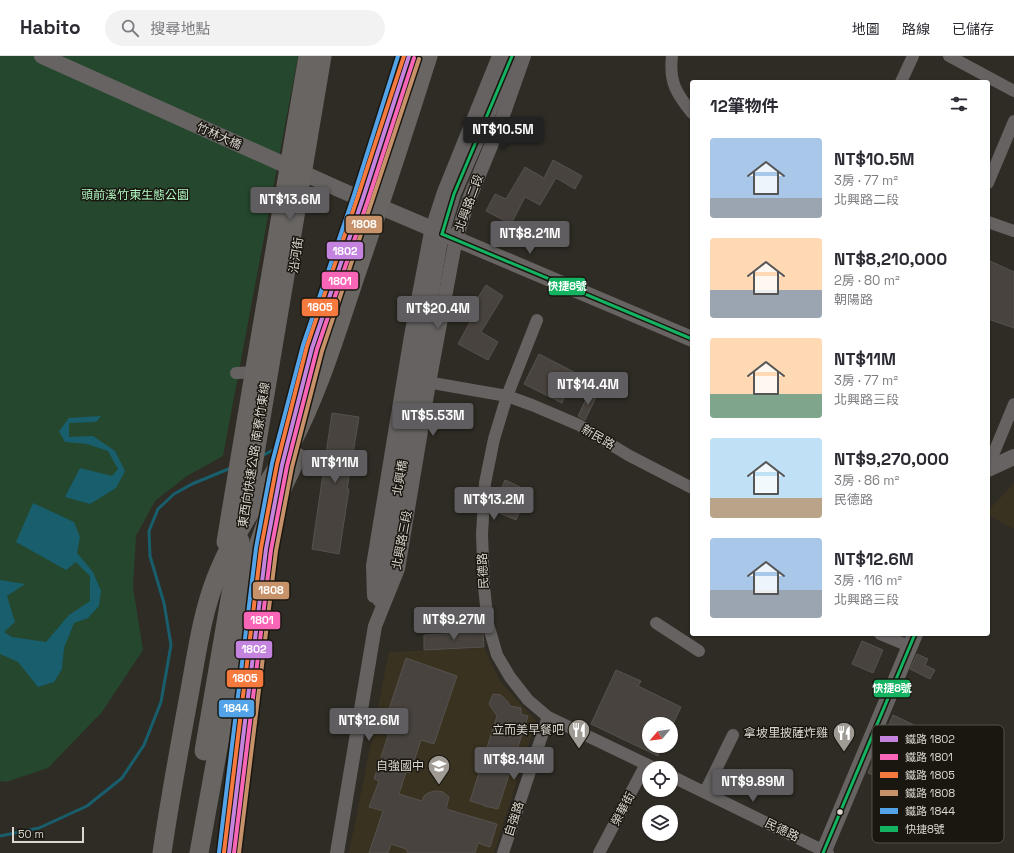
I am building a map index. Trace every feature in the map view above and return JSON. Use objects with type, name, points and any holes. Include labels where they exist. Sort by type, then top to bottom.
[{"type":"highway","name":"東西向快速公路 南寮竹東線","points":[[173,853],[308,56]]},
{"type":"highway","name":"東西向快速公路 南寮竹東線","points":[[186,853],[322,56]]},
{"type":"highway","points":[[199,853],[248,583],[257,549],[268,518],[310,430],[328,384],[393,176],[428,56]]},
{"type":"highway","points":[[162,853],[171,791],[202,622],[216,578],[231,544],[248,513],[275,472],[300,426],[337,332],[437,56]]},
{"type":"main road","name":"竹林大橋","points":[[42,56],[297,171],[690,338]]},
{"type":"main road","points":[[990,467],[1014,457]]},
{"type":"main road","points":[[877,725],[912,640]]},
{"type":"main road","points":[[825,852],[872,737]]},
{"type":"street","name":"沿河街","points":[[236,373],[259,372],[279,361],[328,56]]},
{"type":"street","points":[[443,234],[444,192],[499,56]]},
{"type":"street","name":"北興橋","points":[[375,626],[409,422],[443,234],[454,194],[512,56]]},
{"type":"street","name":"北興路二段","points":[[443,234],[469,199],[500,124],[524,56]]},
{"type":"street","points":[[672,56],[671,71],[674,87],[690,110]]},
{"type":"street","points":[[901,80],[913,56]]},
{"type":"street","points":[[949,56],[1014,92]]},
{"type":"street","points":[[990,179],[1014,122]]},
{"type":"street","points":[[990,223],[1014,231]]},
{"type":"street","name":"北興路三段","points":[[337,853],[375,626],[372,566],[404,378],[443,234]]},
{"type":"street","name":"北興路三段","points":[[375,626],[398,569],[429,382],[443,234]]},
{"type":"street","name":"民德路","points":[[538,320],[507,396],[494,439],[485,483],[482,534],[484,587],[488,624],[497,655],[510,677],[528,700],[548,717],[642,762]]},
{"type":"street","name":"新民路","points":[[404,378],[507,396],[578,425],[628,455],[690,487]]},
{"type":"street","points":[[990,463],[1014,404]]},
{"type":"street","points":[[656,623],[699,651]]},
{"type":"street","points":[[891,636],[912,640]]},
{"type":"street","name":"自強路","points":[[503,853],[548,717]]},
{"type":"street","points":[[705,792],[733,735]]},
{"type":"street","name":"民德路","points":[[678,779],[825,852]]},
{"type":"street","name":"榮華街","points":[[599,853],[642,780]]},
{"type":"shaded area","points":[[1014,483],[1014,529],[990,516],[990,509]]},
{"type":"shaded area","name":"自強國中","points":[[484,648],[500,681],[536,721],[494,853],[349,853],[389,652]]},
{"type":"green space","name":"頭前溪竹東生態公園","points":[[0,56],[298,56],[223,456],[187,476],[155,501],[136,536],[133,587],[143,650],[102,712],[48,768],[6,782],[0,781]]},
{"type":"water","points":[[101,416],[96,422],[69,423],[69,437],[93,436],[115,451],[125,471],[116,488],[90,504],[65,497],[80,468],[112,476],[118,469],[108,451],[87,444],[65,442],[59,431],[69,418]]},
{"type":"water","points":[[33,503],[74,522],[80,537],[77,553],[93,572],[101,591],[99,606],[88,618],[74,623],[64,648],[62,669],[54,682],[38,687],[18,662],[0,654],[0,580],[25,584],[7,596],[15,622],[4,632],[12,637],[46,642],[69,615],[90,601],[90,576],[76,562],[66,570],[16,542]]},
{"type":"building","points":[[553,160],[582,176],[575,189],[556,178],[540,205],[525,197],[511,224],[486,211],[495,194],[506,199],[525,167],[544,178]]},
{"type":"building","points":[[990,261],[1014,272],[1014,328],[990,320]]},
{"type":"building","points":[[486,285],[503,296],[481,332],[498,342],[488,360],[458,344],[475,313],[470,310]]},
{"type":"building","points":[[539,354],[576,373],[562,403],[524,384]]},
{"type":"building","points":[[590,391],[597,395],[585,420],[578,416]]},
{"type":"building","points":[[332,413],[359,417],[347,489],[349,489],[339,554],[312,549]]},
{"type":"building","points":[[505,480],[529,491],[516,520],[492,510]]},
{"type":"building","points":[[483,632],[484,647],[424,650],[424,635]]},
{"type":"building","points":[[862,641],[883,650],[873,673],[852,664]]},
{"type":"building","points":[[917,654],[928,659],[925,665],[935,670],[930,679],[910,669]]},
{"type":"building","points":[[406,658],[457,676],[434,744],[421,740],[410,773],[406,772],[399,794],[422,801],[424,796],[428,793],[434,791],[443,792],[449,797],[446,809],[497,824],[490,847],[478,843],[475,853],[408,853],[406,849],[391,844],[388,853],[369,853],[383,811],[369,807],[379,781],[374,779],[390,729],[383,727]]},
{"type":"building","points":[[616,670],[641,681],[638,686],[681,707],[676,717],[642,717],[642,748],[591,724]]},
{"type":"building","points":[[493,694],[501,695],[510,706],[521,708],[521,714],[528,716],[498,809],[470,801],[497,716],[489,704]]},
{"type":"building","points":[[893,715],[914,725],[889,725]]},
{"type":"building","points":[[652,753],[659,753],[658,756]]},
{"type":"building","points":[[872,764],[872,775],[868,773]]},
{"type":"waterway","points":[[262,456],[280,446]]},
{"type":"waterway","points":[[0,836],[39,828],[87,806],[122,778],[144,745],[161,702],[171,645],[164,603],[150,556],[149,531],[158,509],[174,494],[192,484],[231,468]]},
{"type":"rail line","name":"1844","points":[[219,852],[256,548],[272,463],[303,345],[354,195],[398,56]]},
{"type":"rail line","name":"1805","points":[[224,852],[261,548],[277,464],[307,346],[404,56]]},
{"type":"rail line","name":"1802","points":[[229,853],[266,549],[282,465],[312,348],[409,56]]},
{"type":"rail line","name":"1801","points":[[234,853],[271,550],[287,466],[317,349],[368,200],[414,58]]},
{"type":"rail line","name":"1808","points":[[239,853],[276,551],[292,467],[322,351],[419,59]]},
{"type":"transit line","name":"快捷8號","points":[[442,234],[454,194],[512,56]]},
{"type":"transit line","name":"快捷8號","points":[[442,234],[690,338]]},
{"type":"transit line","name":"快捷8號","points":[[877,725],[914,636]]},
{"type":"transit line","name":"快捷8號","points":[[823,853],[872,736]]},
{"type":"place","name":"立而美早餐吧","points":[[579,750]]},
{"type":"place","name":"拿坡里披薩炸雞","points":[[844,752]]},
{"type":"place","name":"自強國中","points":[[439,786]]}]
